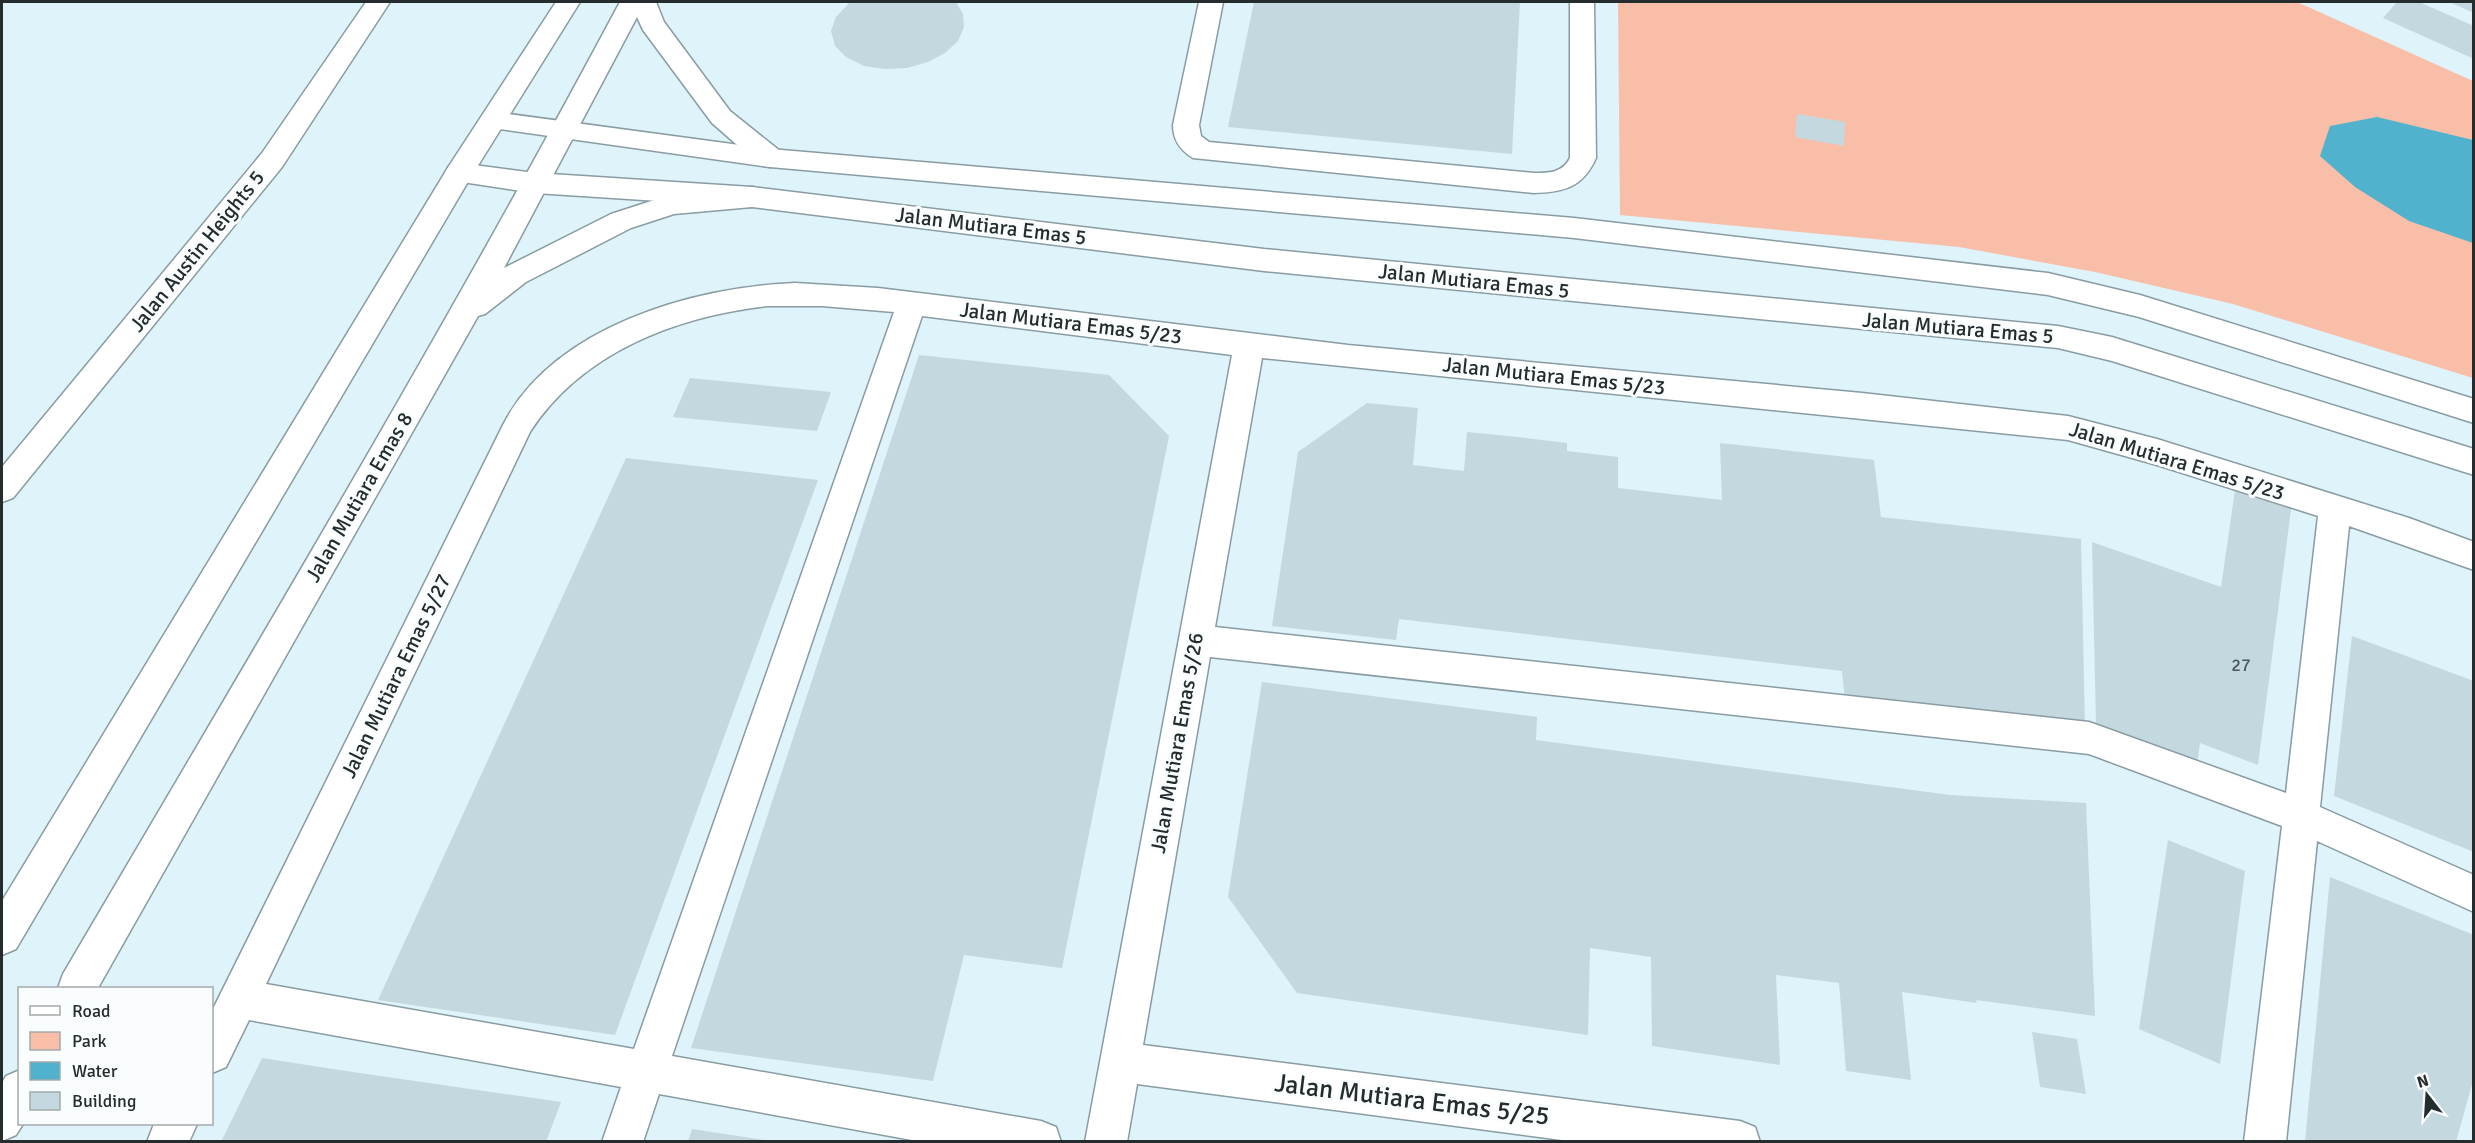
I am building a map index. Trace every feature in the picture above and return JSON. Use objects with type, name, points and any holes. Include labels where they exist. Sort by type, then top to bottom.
[{"type":"street","name":"Jalan Austin Heights 5","points":[[2,489],[272,160],[378,2]]},
{"type":"street","points":[[2,936],[459,173],[568,2]]},
{"type":"street","name":"Jalan Mutiara Emas 8","points":[[78,987],[464,315],[535,183],[566,131],[632,2]]},
{"type":"street","points":[[645,2],[652,24],[722,117],[770,158]]},
{"type":"street","points":[[1211,2],[1186,125],[1186,137],[1191,145],[1203,151],[1534,183],[1556,183],[1569,178],[1579,170],[1583,158],[1582,2]]},
{"type":"street","points":[[494,121],[770,158],[1574,228],[2048,284],[2140,306],[2474,411]]},
{"type":"street","name":"Jalan Mutiara Emas 5","points":[[459,173],[535,183],[752,197],[1264,260],[2058,336],[2112,349],[2474,462]]},
{"type":"street","points":[[464,315],[516,274],[621,221],[673,204],[752,197]]},
{"type":"street","name":"Jalan Mutiara Emas 5/23","points":[[624,336],[663,319],[702,306],[741,298],[785,293],[911,303],[1249,346],[2068,428],[2157,452],[2409,532],[2474,556]]},
{"type":"street","points":[[622,1142],[911,303]]},
{"type":"street","name":"Jalan Mutiara Emas 5/27","points":[[213,1051],[518,425],[536,399],[559,377],[586,357],[624,336]]},
{"type":"street","name":"Jalan Mutiara Emas 5/26","points":[[1106,1142],[1249,346]]},
{"type":"street","points":[[2265,1142],[2335,510]]},
{"type":"street","points":[[1196,640],[2089,738],[2301,816],[2474,894]]},
{"type":"street","points":[[238,999],[1041,1142]]},
{"type":"street","name":"Jalan Mutiara Emas 5/25","points":[[1120,1062],[1740,1142]]},
{"type":"street","points":[[2,1122],[18,1094]]},
{"type":"street","points":[[167,1142],[176,1125]]},
{"type":"green space","points":[[1618,2],[2297,2],[2473,81],[2473,378],[2233,304],[2095,272],[1959,247],[1620,215]]},
{"type":"water","points":[[2377,117],[2473,140],[2473,243],[2409,221],[2355,187],[2320,156],[2330,126]]},
{"type":"building","points":[[850,2],[956,2],[963,14],[964,27],[958,41],[945,53],[928,62],[907,68],[886,69],[864,66],[846,57],[835,46],[831,31],[836,17]]},
{"type":"building","points":[[1254,2],[1520,2],[1512,154],[1228,127]]},
{"type":"building","points":[[2397,2],[2419,2],[2474,26],[2474,59],[2383,18]]},
{"type":"building","points":[[2449,2],[2474,2],[2474,13]]},
{"type":"building","points":[[1797,114],[1845,122],[1844,146],[1795,137]]},
{"type":"building","points":[[919,355],[1109,375],[1169,436],[1062,968],[964,955],[933,1081],[691,1048]]},
{"type":"building","points":[[690,378],[831,392],[817,431],[673,417]]},
{"type":"building","points":[[1367,403],[1418,408],[1413,465],[1464,471],[1467,432],[1517,437],[1567,443],[1567,451],[1618,457],[1618,488],[1722,500],[1720,443],[1874,460],[1881,517],[2081,539],[2085,729],[1845,702],[1842,671],[1399,619],[1396,640],[1272,626],[1298,452]]},
{"type":"building","points":[[626,458],[818,480],[615,1035],[378,1000]]},
{"type":"building","points":[[2236,483],[2292,502],[2258,765],[2200,743],[2197,764],[2096,726],[2092,542],[2221,587]]},
{"type":"building","points":[[2352,636],[2474,681],[2474,852],[2334,796]]},
{"type":"building","points":[[1262,682],[1537,717],[1536,740],[1950,795],[2086,803],[2095,1016],[1902,992],[1911,1080],[1846,1071],[1839,983],[1776,975],[1780,1065],[1652,1046],[1651,957],[1590,948],[1588,1035],[1297,993],[1228,897]]},
{"type":"building","points":[[2168,840],[2245,871],[2220,1064],[2139,1029]]},
{"type":"building","points":[[2330,877],[2474,935],[2474,1077],[2456,1142],[2305,1142]]},
{"type":"building","points":[[2032,1032],[2077,1039],[2086,1094],[2040,1087]]},
{"type":"building","points":[[262,1058],[561,1102],[546,1142],[221,1142]]},
{"type":"building","points":[[692,1129],[764,1140],[764,1142],[688,1142]]}]
